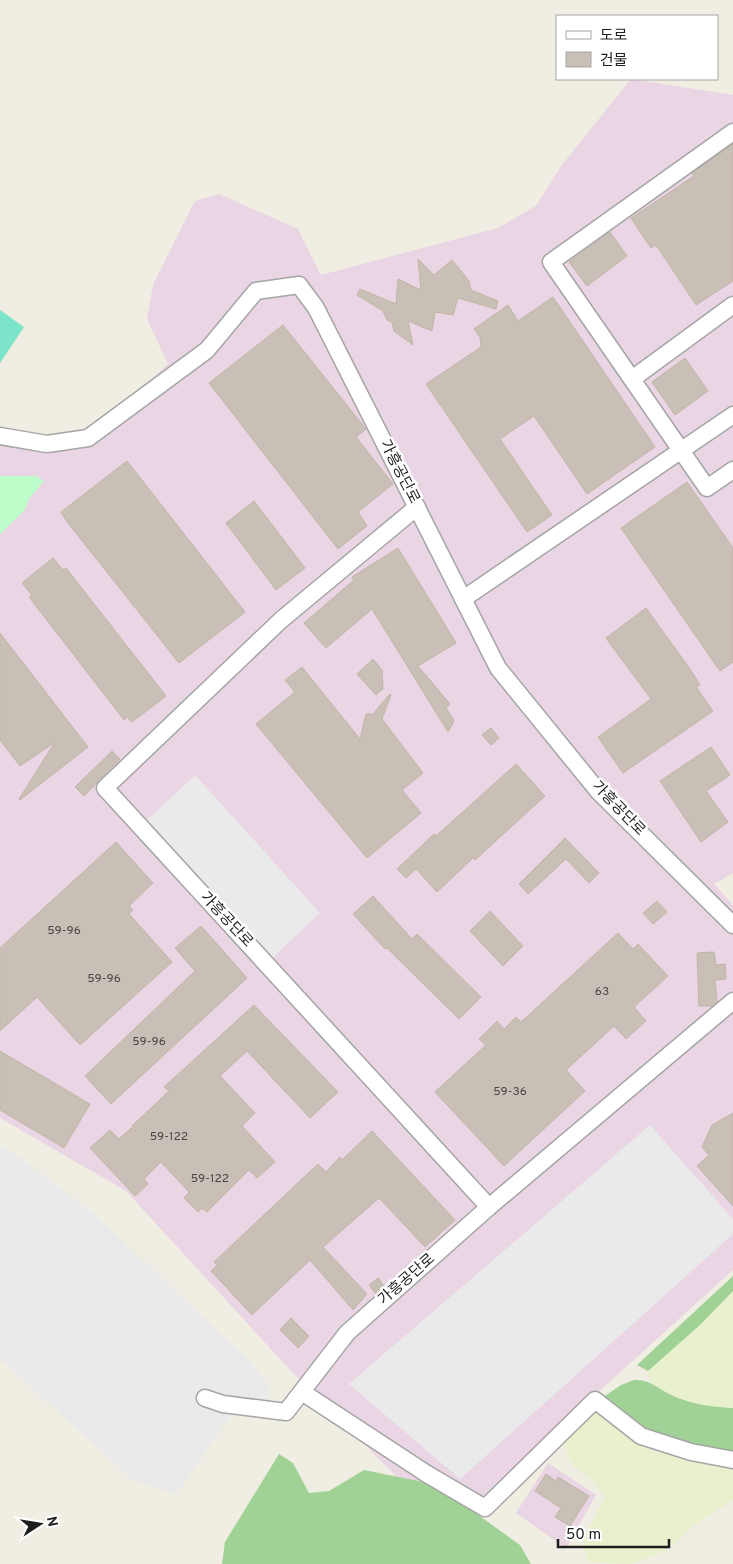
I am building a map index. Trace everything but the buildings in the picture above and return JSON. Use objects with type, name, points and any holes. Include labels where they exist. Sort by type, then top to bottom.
[{"type":"street","points":[[733,132],[551,262],[707,488],[733,470]]},
{"type":"street","name":"가흥공단로","points":[[0,436],[47,444],[88,438],[206,350],[256,291],[299,286],[316,308],[498,668],[598,791],[733,925]]},
{"type":"street","points":[[632,379],[733,304]]},
{"type":"street","points":[[463,598],[733,416]]},
{"type":"street","name":"가흥공단로","points":[[416,507],[282,620],[105,788],[489,1207]]},
{"type":"street","name":"가흥공단로","points":[[205,1398],[223,1404],[286,1412],[347,1333],[489,1207],[733,1001]]},
{"type":"street","points":[[302,1392],[427,1474],[486,1508],[595,1400],[641,1436],[690,1452],[733,1460]]},
{"type":"shaded area","points":[[630,80],[733,95],[733,873],[714,884],[733,905],[733,1270],[448,1528],[291,1371],[126,1191],[0,1118],[0,428],[45,438],[88,438],[168,364],[147,319],[153,285],[195,201],[219,194],[298,229],[321,275],[498,228],[536,206],[562,165]]},
{"type":"shaded area","points":[[195,775],[320,913],[269,961],[144,823]]},
{"type":"shaded area","points":[[650,1125],[733,1219],[733,1234],[460,1479],[349,1384]]},
{"type":"shaded area","points":[[0,1146],[19,1157],[93,1213],[252,1363],[272,1390],[261,1419],[233,1413],[176,1494],[134,1481],[0,1359]]},
{"type":"shaded area","points":[[548,1463],[596,1495],[566,1548],[516,1513]]},
{"type":"green space","points":[[0,310],[24,327],[0,363]]},
{"type":"green space","points":[[0,476],[36,476],[44,481],[29,499],[24,511],[0,534]]},
{"type":"green space","points":[[733,1276],[733,1291],[700,1325],[648,1371],[637,1365]]},
{"type":"green space","points":[[733,1291],[733,1408],[704,1407],[669,1394],[650,1382],[648,1371],[700,1325]]},
{"type":"green space","points":[[634,1380],[648,1382],[669,1394],[692,1403],[733,1408],[733,1452],[713,1452],[630,1426],[605,1396],[621,1385]]},
{"type":"green space","points":[[594,1412],[615,1422],[652,1451],[733,1465],[733,1500],[693,1526],[666,1551],[632,1564],[588,1562],[583,1540],[605,1496],[591,1479],[573,1466],[564,1445],[572,1430]]},
{"type":"green space","points":[[279,1454],[293,1463],[309,1493],[329,1491],[364,1470],[428,1483],[474,1512],[520,1545],[531,1564],[222,1564],[225,1542]]}]
